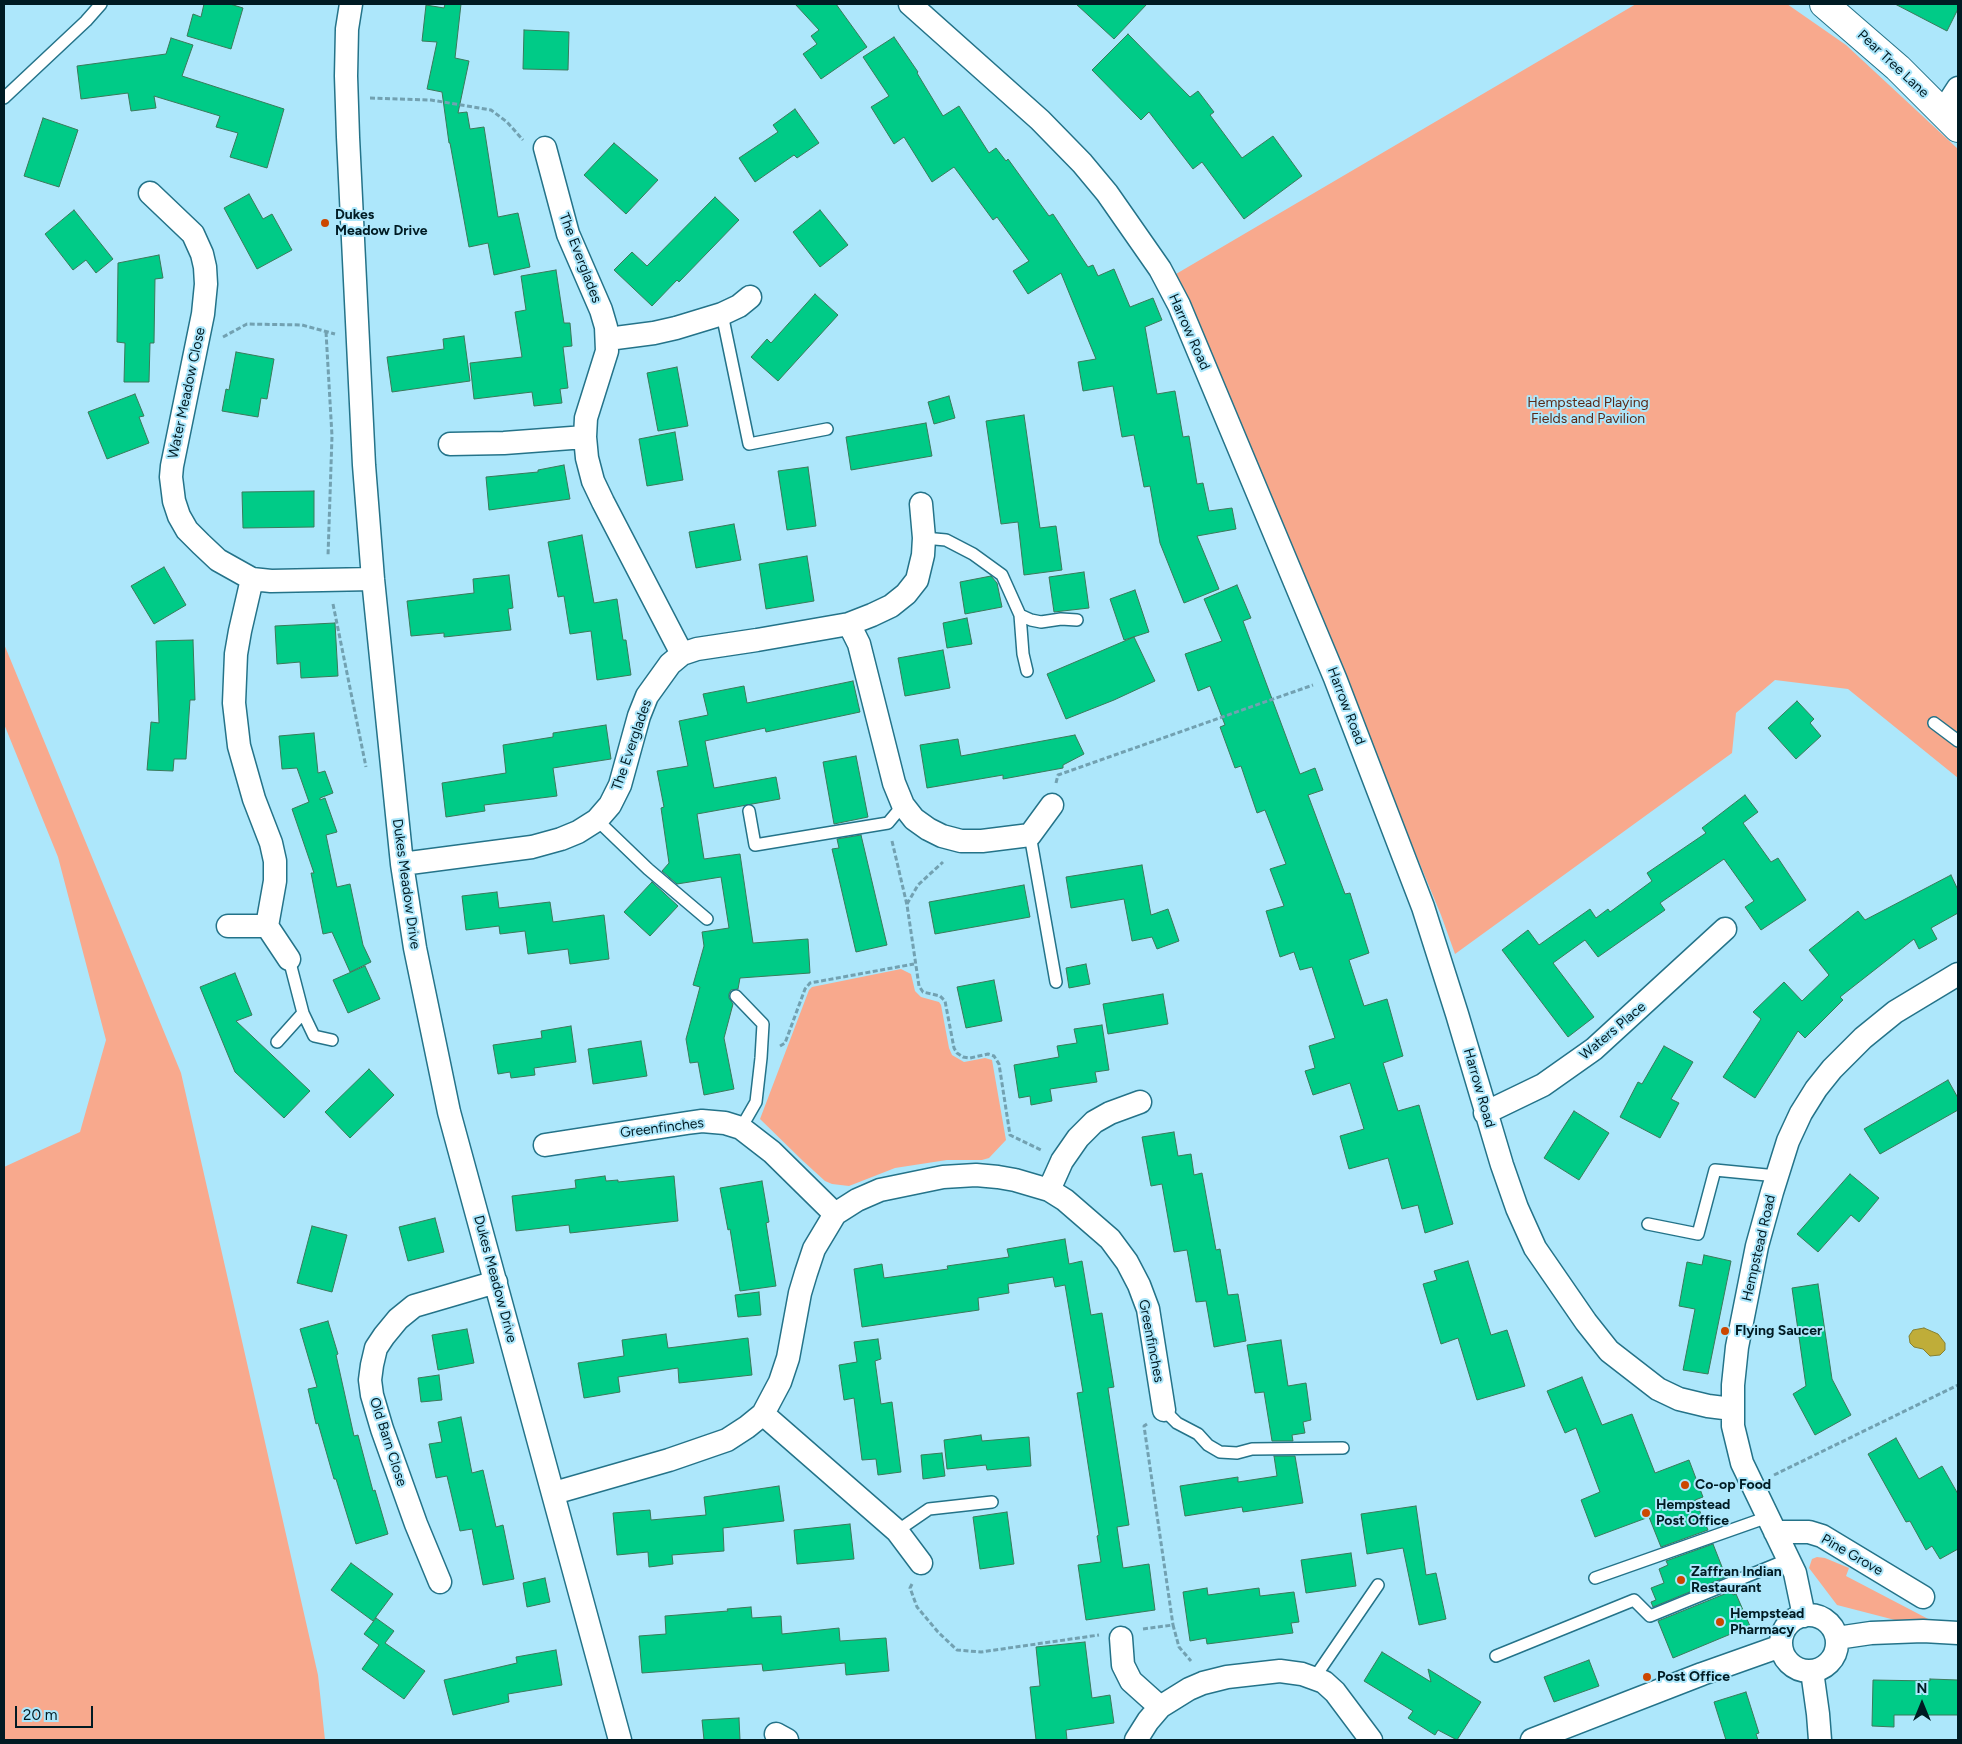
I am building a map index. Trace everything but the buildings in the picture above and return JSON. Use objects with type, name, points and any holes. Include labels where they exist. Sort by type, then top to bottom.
[{"type":"street","name":"Dukes Meadow Drive","points":[[351,4],[347,29],[346,98],[357,340],[373,579],[402,864],[415,948],[449,1112],[620,1740]]},
{"type":"street","name":"Harrow Road","points":[[910,4],[1040,120],[1082,163],[1107,193],[1160,268],[1179,306],[1335,678],[1423,907],[1517,1208],[1535,1248],[1586,1322],[1609,1351],[1658,1389],[1679,1398],[1708,1406],[1732,1409]]},
{"type":"street","name":"Pear Tree Lane","points":[[1824,4],[1898,68],[1950,120]]},
{"type":"street","points":[[1950,120],[1958,88]]},
{"type":"street","name":"The Everglades","points":[[402,864],[532,848],[561,839],[597,820],[610,805],[620,785],[639,716],[647,696],[670,664],[682,654],[596,488],[587,458],[586,418],[603,367],[608,339],[600,310],[568,234],[545,148]]},
{"type":"street","name":"Water Meadow Close","points":[[150,193],[193,234],[202,254],[206,284],[196,353],[171,477],[174,502],[187,530],[218,560],[252,579],[271,581],[373,579]]},
{"type":"street","points":[[608,339],[654,333],[722,314],[739,306],[750,297]]},
{"type":"street","points":[[450,444],[504,443],[585,437]]},
{"type":"street","points":[[682,654],[698,649],[849,624],[885,609],[906,594],[917,580],[923,555],[924,538],[921,504]]},
{"type":"street","points":[[252,579],[236,654],[234,703],[239,746],[254,799],[271,843],[275,861],[276,882],[267,926],[289,959]]},
{"type":"street","points":[[849,624],[859,644],[884,750],[894,783],[903,805],[914,819],[942,836],[962,841],[982,841],[1030,835],[1052,805]]},
{"type":"street","points":[[228,926],[267,926]]},
{"type":"street","name":"Waters Place","points":[[1486,1113],[1543,1085],[1594,1049],[1725,929]]},
{"type":"street","name":"Hempstead Road","points":[[1804,1616],[1795,1574],[1752,1486],[1740,1457],[1733,1426],[1732,1385],[1737,1347],[1757,1246],[1788,1141],[1801,1113],[1832,1069],[1863,1038],[1895,1012],[1958,974]]},
{"type":"street","points":[[1049,1190],[1062,1161],[1078,1138],[1094,1122],[1110,1113],[1140,1102]]},
{"type":"street","name":"Greenfinches","points":[[545,1145],[694,1122],[725,1123],[741,1128],[772,1152],[835,1214]]},
{"type":"street","name":"Greenfinches","points":[[554,1493],[669,1460],[726,1440],[747,1427],[763,1414],[780,1382],[788,1358],[800,1293],[814,1249],[835,1214],[857,1200],[880,1190],[943,1177],[976,1175],[998,1177],[1049,1190],[1091,1221],[1110,1240],[1127,1262],[1139,1285],[1148,1309],[1164,1410]]},
{"type":"street","name":"Old Barn Close","points":[[440,1582],[416,1524],[382,1429],[372,1395],[370,1380],[372,1365],[376,1348],[384,1336],[398,1319],[414,1306],[496,1282]]},
{"type":"street","points":[[763,1414],[897,1531],[921,1563]]},
{"type":"street","name":"Pine Grove","points":[[1771,1524],[1822,1536],[1923,1597]]},
{"type":"street","points":[[1813,1615],[1829,1622],[1837,1638],[1838,1647],[1835,1656],[1829,1664],[1812,1672],[1795,1668],[1783,1655],[1781,1646],[1782,1638],[1790,1623],[1804,1616],[1813,1615]]},
{"type":"street","points":[[1837,1638],[1880,1633],[1958,1633]]},
{"type":"street","points":[[1120,1635],[1123,1666],[1131,1681],[1160,1707]]},
{"type":"street","points":[[1532,1740],[1702,1674],[1781,1646]]},
{"type":"street","points":[[1136,1740],[1160,1707],[1189,1689],[1203,1683],[1257,1672],[1280,1671],[1315,1677],[1324,1682],[1335,1692],[1371,1740]]},
{"type":"street","points":[[1812,1672],[1820,1740]]},
{"type":"lane","points":[[4,98],[86,21],[101,4]]},
{"type":"lane","points":[[722,314],[749,444],[827,429]]},
{"type":"lane","points":[[924,538],[946,540],[973,554],[1002,575],[1020,614],[1023,654],[1027,671]]},
{"type":"lane","points":[[1020,614],[1031,620],[1041,622],[1060,619],[1077,620]]},
{"type":"lane","points":[[1934,723],[1958,741]]},
{"type":"lane","points":[[749,811],[754,845],[888,823],[903,805]]},
{"type":"lane","points":[[597,820],[648,869],[707,919]]},
{"type":"lane","points":[[1030,835],[1056,982]]},
{"type":"lane","points":[[289,959],[303,1013],[314,1036],[332,1040]]},
{"type":"lane","points":[[736,996],[763,1024],[756,1102],[741,1128]]},
{"type":"lane","points":[[276,1042],[303,1013]]},
{"type":"lane","points":[[1648,1224],[1698,1234],[1715,1170],[1777,1176]]},
{"type":"lane","points":[[1164,1410],[1176,1423],[1198,1434],[1220,1452],[1237,1453],[1252,1449],[1343,1448]]},
{"type":"lane","points":[[897,1531],[929,1509],[992,1502]]},
{"type":"lane","points":[[1595,1578],[1771,1524]]},
{"type":"lane","points":[[1496,1656],[1634,1600],[1650,1616],[1789,1559]]},
{"type":"lane","points":[[1315,1677],[1378,1585]]},
{"type":"path","points":[[346,98],[413,99],[491,110],[523,140],[545,148]]},
{"type":"path","points":[[196,353],[247,324],[302,325],[357,340]]},
{"type":"path","points":[[326,332],[332,436],[328,555],[329,580],[338,637],[368,776]]},
{"type":"path","points":[[1052,805],[1058,775],[1335,678]]},
{"type":"path","points":[[888,823],[907,905],[914,964],[919,986],[923,992],[940,996],[945,1001],[954,1048],[962,1057],[970,1058],[992,1055],[999,1064],[1010,1135],[1062,1161]]},
{"type":"path","points":[[907,905],[918,885],[962,841]]},
{"type":"path","points":[[761,1058],[785,1043],[805,989],[810,983],[914,964]]},
{"type":"path","points":[[1752,1486],[1958,1385]]},
{"type":"path","points":[[1164,1410],[1144,1426],[1173,1626],[1179,1647],[1189,1660],[1199,1666],[1203,1683]]},
{"type":"path","points":[[921,1563],[910,1588],[917,1607],[938,1632],[957,1650],[981,1652],[1120,1635],[1173,1626]]},
{"type":"green space","name":"Hempstead Playing Fields and Pavilion","points":[[1636,4],[1787,4],[1846,45],[1958,149],[1958,778],[1848,689],[1775,680],[1736,713],[1732,753],[1455,954],[1441,915],[1176,274]]},
{"type":"green space","points":[[4,644],[181,1073],[318,1675],[325,1740],[4,1740],[4,1167],[80,1132],[106,1040],[58,857],[4,724]]},
{"type":"green space","points":[[901,969],[911,974],[915,991],[921,997],[939,1002],[941,1005],[952,1055],[964,1062],[985,1058],[992,1060],[1006,1140],[989,1158],[982,1160],[947,1160],[895,1168],[849,1186],[832,1184],[825,1181],[760,1119],[809,990],[812,987]]},
{"type":"green space","points":[[1817,1557],[1825,1558],[1849,1568],[1846,1576],[1934,1622],[1895,1620],[1837,1605],[1809,1568],[1812,1559]]},
{"type":"shaded area","points":[[1924,1328],[1938,1334],[1945,1343],[1945,1350],[1940,1355],[1930,1356],[1923,1349],[1914,1347],[1910,1343],[1909,1336],[1913,1330]]},
{"type":"place","name":"Dukes Meadow Drive","points":[[325,223]]},
{"type":"place","name":"Flying Saucer","points":[[1725,1331]]},
{"type":"place","name":"Co-op Food","points":[[1685,1485]]},
{"type":"place","name":"Hempstead Post Office","points":[[1646,1513]]},
{"type":"place","name":"Zaffran Indian Restaurant","points":[[1681,1580]]},
{"type":"place","name":"Hempstead Pharmacy","points":[[1720,1622]]},
{"type":"place","name":"Post Office","points":[[1647,1677]]}]
